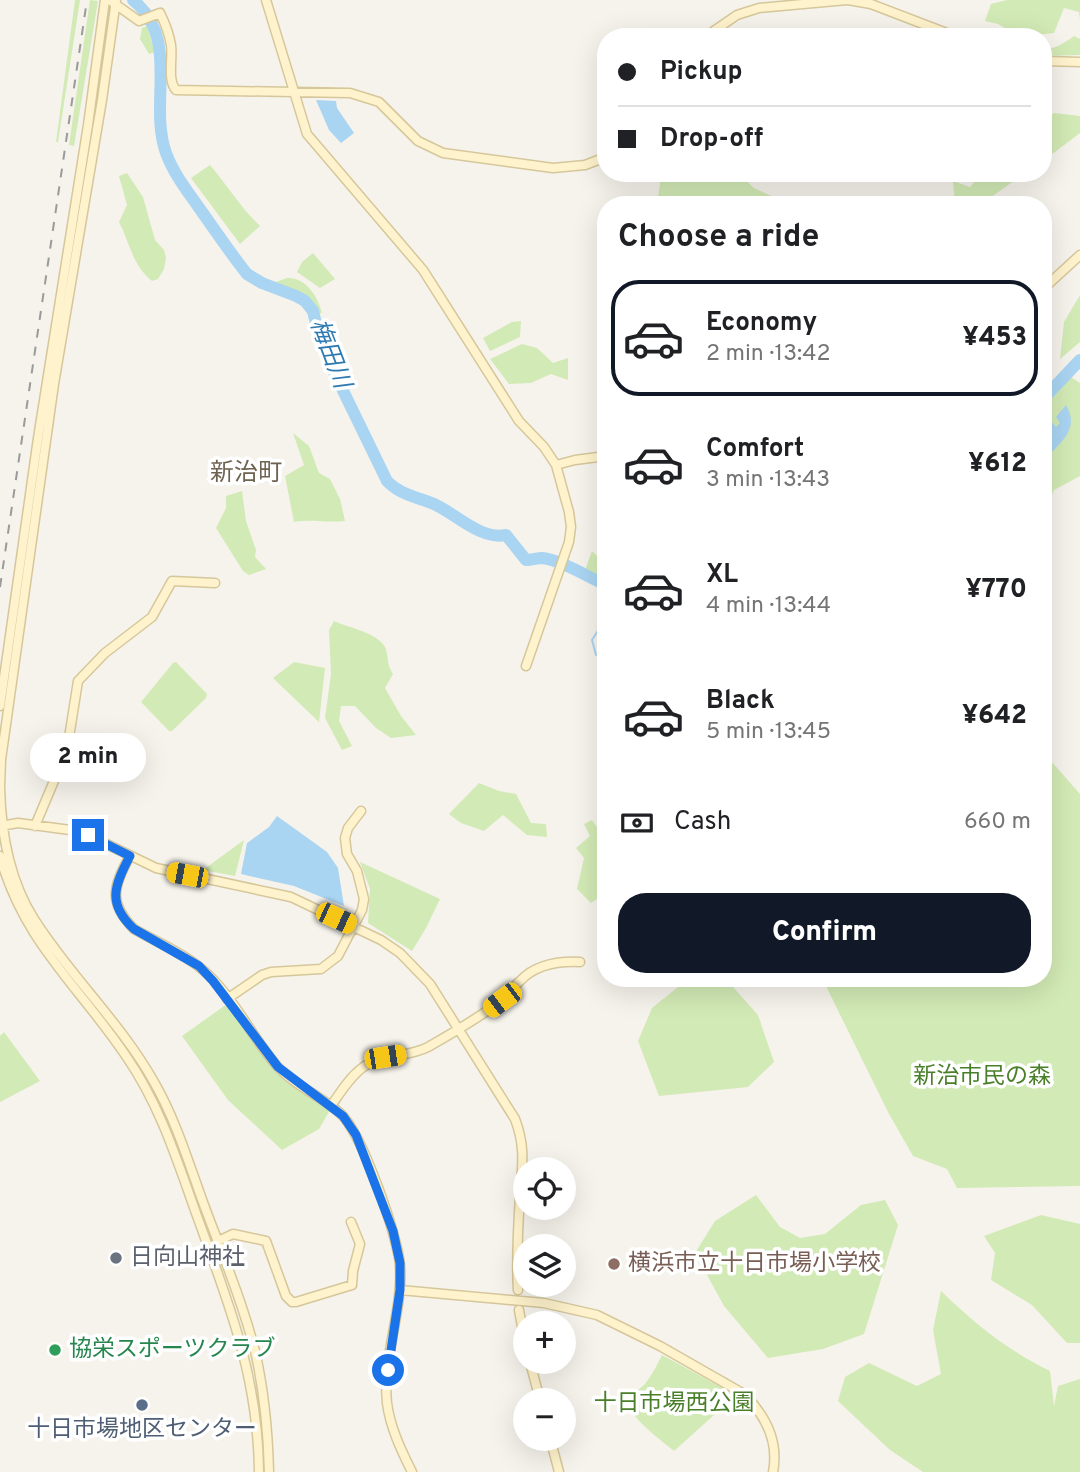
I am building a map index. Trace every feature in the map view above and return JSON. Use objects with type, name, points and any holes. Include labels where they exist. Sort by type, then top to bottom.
[{"type":"street","points":[[266,0],[307,135],[423,270],[519,421],[544,447],[556,465],[571,527],[563,559],[526,666]]},
{"type":"street","points":[[718,28],[737,15],[759,8],[848,0],[870,4],[933,28]]},
{"type":"street","points":[[111,1],[136,20],[142,21],[160,13],[168,30],[172,84],[176,90],[361,94],[379,102],[418,141],[443,153],[554,168],[585,165],[597,160]]},
{"type":"street","points":[[0,706],[50,355],[111,1]]},
{"type":"street","points":[[111,1],[102,100],[54,384],[1,760],[1,826],[14,874],[33,918],[133,1048],[154,1081],[174,1122],[255,1352],[266,1417],[269,1472]]},
{"type":"street","points":[[1052,61],[1080,62]]},
{"type":"street","points":[[1052,280],[1080,254]]},
{"type":"street","points":[[556,465],[597,458]]},
{"type":"street","points":[[35,825],[67,750],[78,681],[105,653],[152,617],[172,581],[215,583]]},
{"type":"street","points":[[228,999],[252,981],[271,972],[321,969],[338,956],[354,926],[364,899],[345,838],[348,828],[361,811]]},
{"type":"street","points":[[1,826],[13,823],[35,825],[88,835],[156,868],[291,897],[381,940],[418,970],[430,984],[515,1119],[522,1136],[524,1153],[518,1234]]},
{"type":"street","points":[[0,856],[9,886],[26,922],[43,948],[120,1046],[145,1086],[165,1127],[233,1313],[256,1419],[259,1472]]},
{"type":"street","points":[[130,856],[117,882],[115,894],[117,907],[125,921],[134,929],[199,966],[228,999],[278,1067],[343,1116],[356,1135],[393,1231],[400,1263],[400,1290],[388,1370],[387,1400],[396,1437],[412,1472]]},
{"type":"street","points":[[331,1106],[353,1076],[366,1066],[385,1057],[419,1051],[502,1000],[528,974],[553,963],[580,962]]},
{"type":"street","points":[[197,1214],[206,1210]]},
{"type":"street","points":[[218,1241],[237,1234],[266,1241],[286,1296],[296,1302],[352,1285],[360,1244],[351,1222]]},
{"type":"street","points":[[400,1290],[555,1305],[597,1315],[618,1325],[744,1394],[764,1418],[771,1434],[774,1449],[773,1472]]},
{"type":"street","points":[[553,1451],[559,1472]]},
{"type":"green space","points":[[75,0],[80,0],[56,142]]},
{"type":"green space","points":[[90,0],[98,1],[74,146],[69,145]]},
{"type":"green space","points":[[1007,0],[1080,0],[1080,19],[1079,12],[1064,8],[1054,33],[1052,28],[1005,28],[985,21],[991,4]]},
{"type":"green space","points":[[147,26],[155,52],[149,54],[140,39],[142,28]]},
{"type":"green space","points":[[1074,36],[1080,39],[1080,55],[1052,56],[1052,48]]},
{"type":"green space","points":[[1052,114],[1080,116],[1080,133],[1052,154]]},
{"type":"green space","points":[[210,165],[260,226],[240,244],[191,178]]},
{"type":"green space","points":[[127,173],[143,197],[155,240],[164,250],[166,258],[158,279],[152,281],[136,261],[119,222],[127,205],[119,176]]},
{"type":"green space","points":[[660,182],[748,182],[772,196],[658,196]]},
{"type":"green space","points":[[953,182],[970,187],[974,182],[1012,182],[993,196],[954,196]]},
{"type":"green space","points":[[313,253],[335,279],[320,288],[297,272],[302,262]]},
{"type":"green space","points":[[287,278],[300,281],[310,289],[322,313],[316,314],[298,293],[273,283]]},
{"type":"green space","points":[[1080,295],[1080,342],[1060,359],[1064,322]]},
{"type":"green space","points":[[521,321],[520,337],[490,351],[483,338],[512,322]]},
{"type":"green space","points":[[522,344],[537,348],[553,363],[568,358],[568,380],[551,374],[531,383],[509,384],[490,359]]},
{"type":"green space","points":[[1071,377],[1080,383],[1080,476],[1054,490],[1052,495],[1052,398]]},
{"type":"green space","points":[[293,433],[309,446],[319,473],[330,479],[340,499],[345,521],[294,522],[285,476],[304,465]]},
{"type":"green space","points":[[242,491],[246,521],[256,550],[255,557],[266,569],[249,575],[243,571],[216,528],[226,508],[226,496]]},
{"type":"green space","points":[[592,551],[597,556],[597,576],[585,570]]},
{"type":"green space","points":[[334,621],[369,634],[385,647],[393,674],[385,688],[416,735],[391,738],[376,728],[355,706],[341,706],[339,721],[352,746],[342,750],[325,718],[331,674],[329,630]]},
{"type":"green space","points":[[176,662],[207,694],[206,698],[169,731],[141,702]]},
{"type":"green space","points":[[294,662],[325,668],[319,722],[273,678]]},
{"type":"green space","name":"新治市民の森","points":[[1052,762],[1080,794],[1080,1186],[957,1188],[947,1169],[913,1156],[888,1112],[826,987],[1052,987]]},
{"type":"green space","points":[[479,783],[516,794],[531,823],[546,824],[547,837],[527,835],[503,815],[484,831],[461,823],[449,814]]},
{"type":"green space","points":[[592,820],[597,827],[597,899],[591,903],[577,889],[584,858],[576,848],[590,836],[584,824]]},
{"type":"green space","points":[[244,840],[235,876],[203,870]]},
{"type":"green space","points":[[360,862],[440,899],[412,951],[368,923],[370,889]]},
{"type":"green space","points":[[678,987],[733,987],[758,1015],[774,1062],[748,1087],[659,1096],[638,1041],[652,1008]]},
{"type":"green space","points":[[227,1004],[271,1063],[330,1110],[319,1129],[282,1150],[228,1100],[182,1036]]},
{"type":"green space","points":[[4,1032],[40,1081],[0,1102],[0,1036]]},
{"type":"green space","points":[[756,1195],[780,1227],[800,1238],[825,1234],[861,1205],[885,1200],[898,1225],[864,1334],[823,1349],[768,1358],[724,1306],[695,1253],[715,1221]]},
{"type":"green space","points":[[1041,1215],[1080,1224],[1080,1343],[1067,1343],[1032,1305],[991,1280],[995,1253],[984,1236]]},
{"type":"green space","points":[[941,1291],[992,1336],[1050,1371],[1054,1406],[1058,1386],[1080,1379],[1080,1472],[923,1472],[890,1450],[838,1401],[845,1377],[869,1363],[917,1386],[941,1374],[933,1330]]},
{"type":"green space","name":"十日市場西公園","points":[[662,1355],[730,1392],[734,1397],[674,1451],[638,1420],[629,1405],[631,1397],[648,1381]]},
{"type":"water","points":[[316,100],[336,101],[337,108],[354,133],[341,143],[329,130]]},
{"type":"water","points":[[1066,405],[1071,419],[1069,431],[1052,452],[1052,422],[1056,427],[1060,423],[1056,417]]},
{"type":"water","points":[[277,816],[327,852],[338,868],[344,906],[294,886],[241,874],[247,843],[269,827]]},
{"type":"waterway","name":"梅田川","points":[[133,0],[147,16],[156,33],[160,52],[161,133],[173,169],[247,274],[305,301],[313,311],[321,344],[387,481],[398,490],[436,505],[478,530],[497,536],[506,535],[526,560],[549,559],[597,580]]},
{"type":"waterway","name":"梅田川","points":[[1052,390],[1080,360]]},
{"type":"waterway","points":[[596,655],[592,640],[597,632]]},
{"type":"railway","points":[[0,587],[87,0]]},
{"type":"place","name":"日向山神社","points":[[116,1258]]},
{"type":"place","name":"横浜市立十日市場小学校","points":[[614,1264]]},
{"type":"place","name":"協栄スポーツクラブ","points":[[55,1350]]},
{"type":"place","name":"十日市場地区センター","points":[[142,1405]]},
{"type":"district","name":"新治町","points":[[246,474]]},
{"type":"route","points":[[88,835],[130,856],[117,882],[115,894],[117,907],[125,921],[134,929],[199,966],[278,1067],[343,1116],[356,1135],[393,1231],[400,1263],[400,1290],[388,1370]]}]
